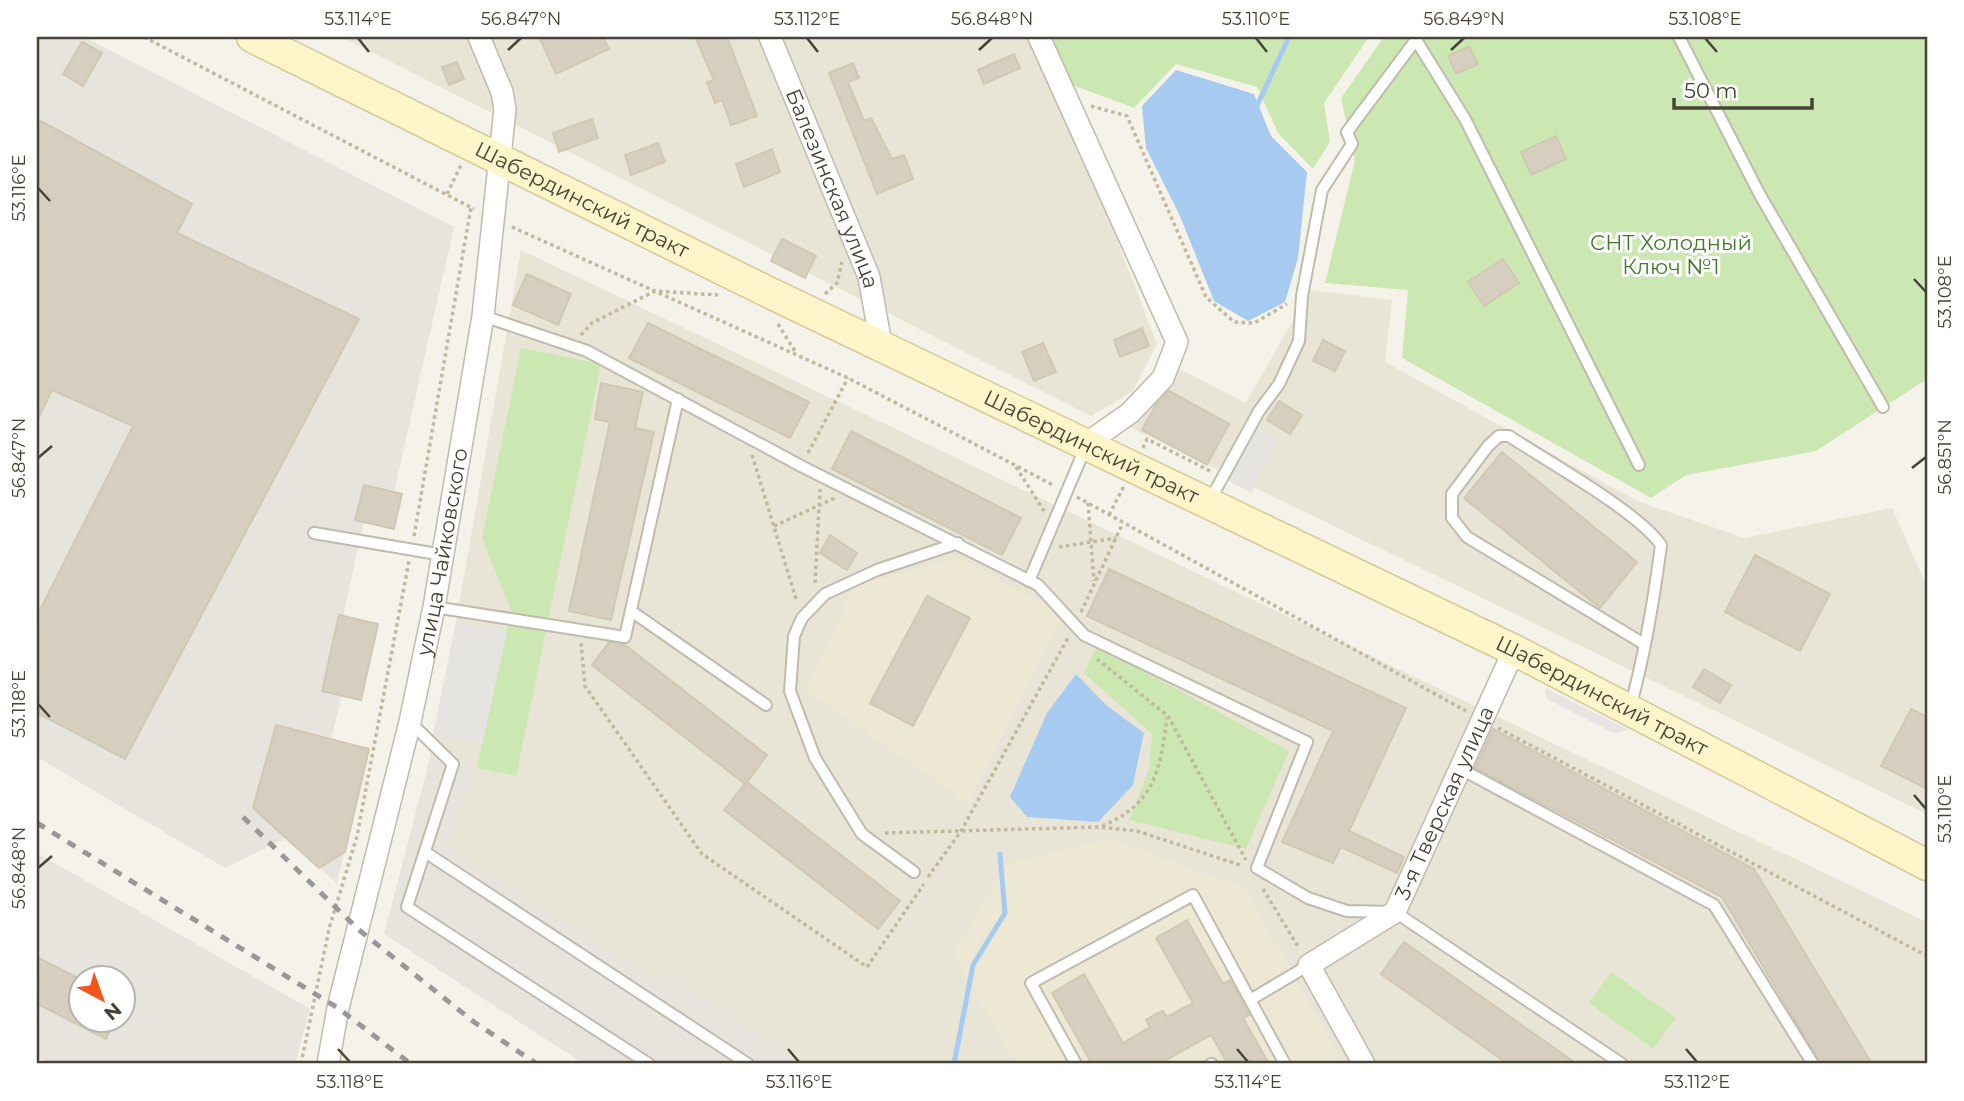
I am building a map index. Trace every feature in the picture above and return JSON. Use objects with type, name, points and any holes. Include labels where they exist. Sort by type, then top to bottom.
[{"type":"main road","name":"Шабердинский тракт","points":[[252,37],[766,291],[1514,650],[1927,865]]},
{"type":"street","name":"улица Чайковского","points":[[328,1064],[338,1008],[410,722],[434,607],[483,316],[505,109],[502,92],[478,37]]},
{"type":"street","name":"Балезинская улица","points":[[771,37],[869,277],[881,344]]},
{"type":"street","points":[[1039,37],[1177,342],[1163,378],[1130,413],[1087,443]]},
{"type":"street","name":"3-я Тверская улица","points":[[1309,965],[1395,912],[1514,650]]},
{"type":"street","points":[[1309,965],[1364,1064]]},
{"type":"lane","points":[[1679,37],[1760,195],[1883,407]]},
{"type":"lane","points":[[1417,38],[1465,118],[1639,465]]},
{"type":"lane","points":[[1209,503],[1259,411],[1279,384],[1299,341],[1302,296],[1322,190],[1352,144],[1346,132],[1393,66],[1412,49],[1417,38]]},
{"type":"lane","points":[[483,316],[572,345],[801,466],[1038,584],[1084,635],[1307,742],[1255,869],[1308,898],[1347,911],[1395,912],[1622,1064]]},
{"type":"lane","points":[[434,607],[625,637],[678,400]]},
{"type":"lane","points":[[1629,710],[1644,644],[1661,545],[1654,534],[1610,502],[1509,436],[1499,436],[1488,446],[1452,494],[1452,518],[1467,537],[1644,644]]},
{"type":"lane","points":[[1029,581],[1087,443]]},
{"type":"lane","points":[[314,533],[443,555]]},
{"type":"lane","points":[[914,872],[862,834],[815,758],[790,691],[794,636],[802,618],[825,594],[877,570],[958,543]]},
{"type":"lane","points":[[631,611],[766,705]]},
{"type":"lane","points":[[410,722],[453,764],[407,907],[649,1064]]},
{"type":"lane","points":[[1461,769],[1714,905],[1813,1064]]},
{"type":"lane","points":[[425,852],[748,1064]]},
{"type":"lane","points":[[1076,1064],[1031,983],[1192,895],[1285,1064]]},
{"type":"lane","points":[[1250,1000],[1309,965]]},
{"type":"path","points":[[144,37],[493,219],[848,378],[1015,464],[1482,719],[1927,956]]},
{"type":"path","points":[[1065,98],[1127,116],[1206,297],[1216,306],[1234,322],[1254,323],[1285,307],[1290,300]]},
{"type":"path","points":[[301,1064],[329,929],[357,836],[412,550],[471,207]]},
{"type":"path","points":[[823,296],[837,283],[842,259]]},
{"type":"path","points":[[572,345],[592,323],[655,291],[722,296]]},
{"type":"path","points":[[776,321],[797,355]]},
{"type":"path","points":[[801,466],[848,378]]},
{"type":"path","points":[[747,436],[802,618]]},
{"type":"path","points":[[1015,464],[1053,524]]},
{"type":"path","points":[[814,606],[820,475]]},
{"type":"path","points":[[774,526],[819,507],[849,489]]},
{"type":"path","points":[[1088,503],[1094,583]]},
{"type":"path","points":[[580,630],[585,686],[702,854],[867,967],[961,831],[1075,624],[1123,523]]},
{"type":"path","points":[[1042,550],[1116,538]]},
{"type":"path","points":[[1084,635],[1096,658],[1168,716],[1309,965]]},
{"type":"path","points":[[1099,827],[1124,817],[1148,794],[1157,774],[1168,716]]},
{"type":"path","points":[[862,834],[1099,827],[1137,831],[1255,869]]},
{"type":"shaded area","points":[[37,37],[84,37],[454,227],[394,492],[364,485],[364,522],[343,616],[340,615],[342,695],[331,740],[369,749],[337,883],[286,838],[225,868],[37,757]]},
{"type":"shaded area","points":[[342,37],[1039,37],[1157,344],[1132,392],[1091,416]]},
{"type":"shaded area","points":[[521,250],[1927,922],[1927,1064],[803,1064],[671,977],[663,986],[465,859],[466,855],[446,846],[477,768],[430,758]]},
{"type":"shaded area","points":[[1310,290],[1392,300],[1385,362],[1639,502],[1745,538],[1892,508],[1927,587],[1927,814],[1130,427],[1180,369],[1246,403]]},
{"type":"shaded area","points":[[1253,426],[1278,439],[1251,493],[1226,479]]},
{"type":"shaded area","points":[[959,558],[1064,615],[967,802],[805,690],[855,585]]},
{"type":"shaded area","points":[[456,622],[507,632],[482,744],[433,735]]},
{"type":"shaded area","points":[[1545,688],[1629,730],[1614,733],[1547,699]]},
{"type":"shaded area","points":[[430,758],[477,768],[446,846],[466,855],[466,859],[663,986],[671,977],[803,1064],[584,1064],[384,934]]},
{"type":"shaded area","points":[[1110,839],[1245,888],[1343,1064],[1015,1064],[954,953],[1008,863]]},
{"type":"shaded area","points":[[37,853],[310,1009],[295,1064],[52,1064],[37,1058]]},
{"type":"green space","points":[[1050,37],[1369,37],[1324,103],[1330,142],[1313,169],[1278,133],[1257,87],[1176,64],[1134,108],[1067,83]]},
{"type":"green space","name":"СНТ Холодный Ключ №1","points":[[1384,37],[1927,37],[1927,379],[1816,451],[1686,475],[1651,498],[1402,358],[1408,290],[1325,283],[1355,160],[1341,98]]},
{"type":"green space","points":[[521,348],[601,364],[516,776],[477,768],[511,610],[482,538]]},
{"type":"green space","points":[[1097,645],[1289,751],[1246,849],[1130,820],[1149,768],[1152,734],[1084,673]]},
{"type":"green space","points":[[1611,972],[1676,1018],[1653,1049],[1589,1003]]},
{"type":"water","points":[[1176,70],[1254,94],[1271,136],[1307,172],[1298,258],[1285,302],[1248,321],[1214,301],[1180,216],[1146,148],[1142,106]]},
{"type":"water","points":[[1076,674],[1106,705],[1144,733],[1133,785],[1098,822],[1027,817],[1010,797],[1047,713]]},
{"type":"building","points":[[539,37],[603,37],[609,49],[556,74]]},
{"type":"building","points":[[695,37],[727,37],[757,116],[731,125],[722,100],[715,103],[707,82],[714,80]]},
{"type":"building","points":[[82,42],[102,53],[83,86],[63,74]]},
{"type":"building","points":[[1469,46],[1478,64],[1456,74],[1448,56]]},
{"type":"building","points":[[1014,54],[1020,68],[984,84],[978,70]]},
{"type":"building","points":[[457,62],[464,79],[449,85],[442,67]]},
{"type":"building","points":[[853,63],[859,78],[848,82],[864,121],[871,118],[892,159],[904,155],[913,179],[877,194],[829,73]]},
{"type":"building","points":[[37,119],[192,204],[177,233],[359,319],[125,759],[37,713],[37,616],[133,426],[52,390],[37,421]]},
{"type":"building","points":[[592,119],[598,138],[559,152],[553,133]]},
{"type":"building","points":[[1556,136],[1566,159],[1531,175],[1521,152]]},
{"type":"building","points":[[658,143],[665,162],[631,175],[625,155]]},
{"type":"building","points":[[772,149],[780,172],[744,187],[736,164]]},
{"type":"building","points":[[782,239],[816,256],[805,278],[771,261]]},
{"type":"building","points":[[1503,259],[1519,283],[1484,306],[1468,282]]},
{"type":"building","points":[[527,274],[571,294],[558,325],[513,305]]},
{"type":"building","points":[[648,323],[809,402],[790,438],[629,358]]},
{"type":"building","points":[[1142,328],[1149,346],[1120,357],[1114,340]]},
{"type":"building","points":[[1323,340],[1345,351],[1335,371],[1313,361]]},
{"type":"building","points":[[1043,343],[1056,372],[1034,381],[1022,352]]},
{"type":"building","points":[[601,383],[643,392],[635,428],[654,432],[611,620],[569,611],[610,422],[595,419]]},
{"type":"building","points":[[1169,391],[1229,424],[1207,465],[1142,430],[1155,406]]},
{"type":"building","points":[[1279,401],[1302,415],[1290,434],[1267,420]]},
{"type":"building","points":[[851,431],[1021,518],[1002,555],[832,469]]},
{"type":"building","points":[[1502,452],[1637,562],[1600,608],[1464,498]]},
{"type":"building","points":[[364,485],[402,494],[394,529],[355,520]]},
{"type":"building","points":[[830,535],[857,553],[847,570],[820,553]]},
{"type":"building","points":[[1755,555],[1830,594],[1800,651],[1725,612]]},
{"type":"building","points":[[1109,569],[1406,708],[1349,831],[1404,857],[1397,873],[1341,847],[1333,863],[1282,842],[1333,731],[1087,616]]},
{"type":"building","points":[[927,596],[970,618],[913,726],[870,703]]},
{"type":"building","points":[[339,615],[378,624],[361,700],[322,691]]},
{"type":"building","points":[[609,642],[625,645],[767,755],[747,782],[900,901],[878,929],[724,810],[745,784],[592,665]]},
{"type":"building","points":[[1704,669],[1731,685],[1720,703],[1693,687]]},
{"type":"building","points":[[1911,709],[1927,717],[1927,789],[1881,766]]},
{"type":"building","points":[[276,725],[369,749],[345,852],[319,868],[253,808]]},
{"type":"building","points":[[1493,729],[1754,869],[1872,1064],[1821,1064],[1722,897],[1475,768]]},
{"type":"building","points":[[1187,920],[1223,984],[1230,980],[1249,1015],[1243,1018],[1269,1064],[1228,1064],[1211,1035],[1159,1064],[1092,1064],[1052,993],[1084,974],[1123,1043],[1150,1027],[1146,1020],[1154,1015],[1163,1011],[1167,1017],[1193,1003],[1156,938]]},
{"type":"building","points":[[1404,942],[1577,1064],[1508,1064],[1381,974]]},
{"type":"building","points":[[37,957],[66,972],[66,1019],[37,1004]]},
{"type":"waterway","points":[[1255,110],[1289,37]]},
{"type":"waterway","points":[[954,1064],[973,965],[1005,913],[1000,854]]},
{"type":"railway","points":[[243,817],[359,930],[474,1022],[537,1064]]},
{"type":"railway","points":[[37,823],[338,1008],[411,1064]]}]
